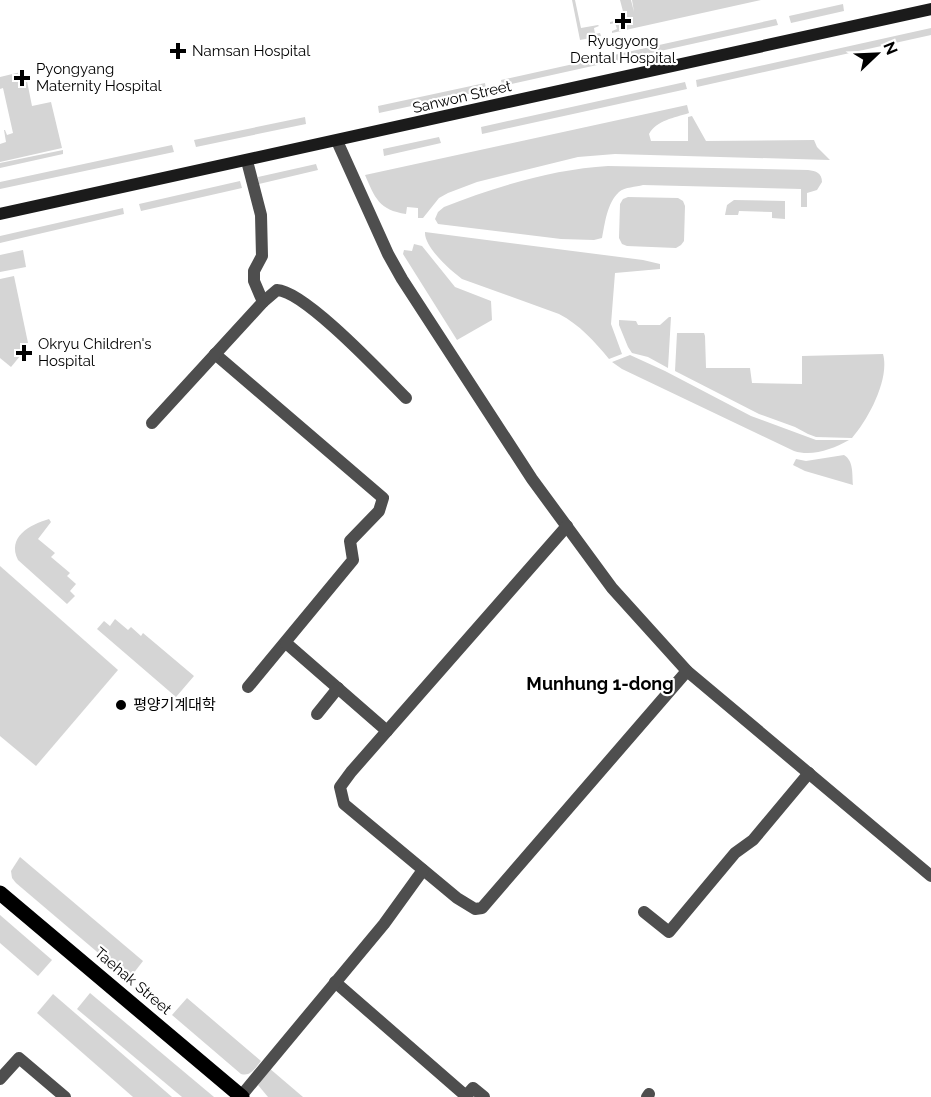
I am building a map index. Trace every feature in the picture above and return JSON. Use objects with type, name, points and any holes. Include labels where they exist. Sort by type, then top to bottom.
[{"type":"main road","name":"Sanwon Street","points":[[0,214],[931,9]]},
{"type":"main road","name":"Taehak Street","points":[[0,893],[241,1096]]},
{"type":"street","points":[[337,141],[388,254],[532,479],[612,588],[687,672],[931,876]]},
{"type":"street","points":[[247,161],[261,215],[262,256],[254,271],[254,281],[263,302]]},
{"type":"street","points":[[152,423],[263,302],[277,290],[282,290],[303,303],[331,325],[406,398]]},
{"type":"street","points":[[215,354],[383,498],[379,511],[350,541],[353,560],[248,687]]},
{"type":"street","points":[[567,526],[351,772],[340,787],[340,796],[344,804],[457,898],[475,909],[482,908],[687,672]]},
{"type":"street","points":[[286,643],[387,730]]},
{"type":"street","points":[[317,714],[339,688]]},
{"type":"street","points":[[644,912],[669,932],[735,853],[753,840],[809,773]]},
{"type":"street","points":[[241,1096],[384,924],[423,870]]},
{"type":"street","points":[[335,982],[466,1096],[473,1088],[484,1097]]},
{"type":"street","points":[[0,1078],[20,1058],[64,1097]]},
{"type":"shaded area","points":[[572,0],[575,0],[581,28],[598,25],[594,28],[595,34],[600,33],[601,36],[580,40]]},
{"type":"shaded area","points":[[620,0],[631,0],[634,12],[632,0],[761,0],[612,33],[617,29],[615,23],[610,24],[610,22],[625,19]]},
{"type":"shaded area","points":[[843,4],[844,11],[791,23],[789,16]]},
{"type":"shaded area","points":[[776,19],[778,25],[502,86],[501,80]]},
{"type":"shaded area","points":[[931,28],[931,35],[697,87],[696,80]]},
{"type":"shaded area","points":[[25,71],[32,106],[51,102],[62,148],[0,162],[0,144],[6,142],[4,130],[7,135],[13,133],[3,88],[0,89],[0,77]]},
{"type":"shaded area","points":[[685,82],[687,89],[482,134],[481,127]]},
{"type":"shaded area","points":[[485,83],[486,90],[379,113],[378,106]]},
{"type":"shaded area","points":[[687,105],[689,113],[666,120],[652,129],[649,134],[651,141],[688,141],[688,117],[692,116],[706,141],[814,140],[817,147],[830,160],[615,154],[578,157],[477,182],[448,193],[439,198],[423,218],[418,218],[418,208],[407,207],[406,214],[384,206],[375,196],[365,175]]},
{"type":"shaded area","points":[[305,117],[306,124],[196,147],[194,140]]},
{"type":"shaded area","points":[[439,137],[441,143],[384,156],[383,149]]},
{"type":"shaded area","points":[[172,145],[174,152],[0,189],[0,182]]},
{"type":"shaded area","points":[[63,150],[63,154],[0,168],[0,163]]},
{"type":"shaded area","points":[[316,164],[318,170],[259,184],[258,177]]},
{"type":"shaded area","points":[[608,166],[808,170],[818,173],[822,182],[817,190],[807,193],[807,207],[801,207],[801,189],[643,185],[627,188],[621,190],[612,202],[602,238],[594,240],[561,239],[438,224],[435,219],[444,207],[504,186],[546,175]]},
{"type":"shaded area","points":[[240,181],[242,188],[141,211],[139,204]]},
{"type":"shaded area","points":[[628,197],[678,198],[683,201],[685,206],[684,241],[681,245],[676,248],[622,244],[619,238],[620,204]]},
{"type":"shaded area","points":[[734,200],[785,201],[785,219],[772,218],[772,212],[739,211],[738,215],[725,215],[727,205]]},
{"type":"shaded area","points":[[123,208],[124,214],[0,243],[0,236]]},
{"type":"shaded area","points":[[425,232],[643,260],[660,264],[660,269],[615,273],[611,324],[622,354],[609,359],[580,328],[567,318],[462,279],[433,251]]},
{"type":"shaded area","points":[[414,244],[422,246],[455,287],[491,301],[492,320],[457,340],[403,254],[404,250],[412,251]]},
{"type":"shaded area","points":[[23,250],[26,267],[0,272],[0,255]]},
{"type":"shaded area","points":[[14,276],[28,343],[11,367],[0,358],[0,279]]},
{"type":"shaded area","points":[[671,317],[668,368],[648,357],[632,353],[619,325],[619,320],[636,321],[638,325],[660,325]]},
{"type":"shaded area","points":[[677,333],[704,333],[706,368],[750,368],[752,383],[802,384],[802,356],[883,354],[883,375],[871,410],[852,438],[816,437],[759,414],[675,371]]},
{"type":"shaded area","points":[[630,355],[751,416],[816,440],[849,440],[822,451],[801,453],[794,451],[622,369],[612,362]]},
{"type":"shaded area","points":[[844,455],[851,464],[853,485],[805,471],[793,465],[796,459],[806,461]]},
{"type":"shaded area","points":[[49,519],[51,522],[38,539],[55,553],[51,557],[70,573],[67,576],[76,584],[70,591],[75,596],[67,604],[18,560],[15,552],[15,545],[22,533]]},
{"type":"shaded area","points":[[0,566],[118,670],[36,766],[0,736]]},
{"type":"shaded area","points":[[115,619],[128,630],[131,627],[141,636],[143,633],[194,676],[176,697],[97,629],[104,621],[110,626]]},
{"type":"shaded area","points":[[20,857],[143,961],[129,979],[16,883],[11,871]]},
{"type":"shaded area","points":[[0,915],[52,960],[38,976],[0,943]]},
{"type":"shaded area","points":[[90,993],[214,1097],[182,1097],[77,1009]]},
{"type":"shaded area","points":[[53,994],[172,1097],[133,1097],[37,1013]]},
{"type":"shaded area","points":[[187,998],[261,1061],[252,1071],[248,1074],[241,1074],[172,1015]]},
{"type":"shaded area","points":[[269,1068],[303,1097],[268,1097],[258,1085]]},
{"type":"place","name":"Ryugyong Dental Hospital","points":[[623,21]]},
{"type":"place","name":"Namsan Hospital","points":[[178,51]]},
{"type":"place","name":"Pyongyang Maternity Hospital","points":[[22,78]]},
{"type":"place","name":"Okryu Children's Hospital","points":[[24,353]]},
{"type":"place","name":"평양기계대학","points":[[121,705]]},
{"type":"district","name":"Munhung 1-dong","points":[[600,684]]}]
